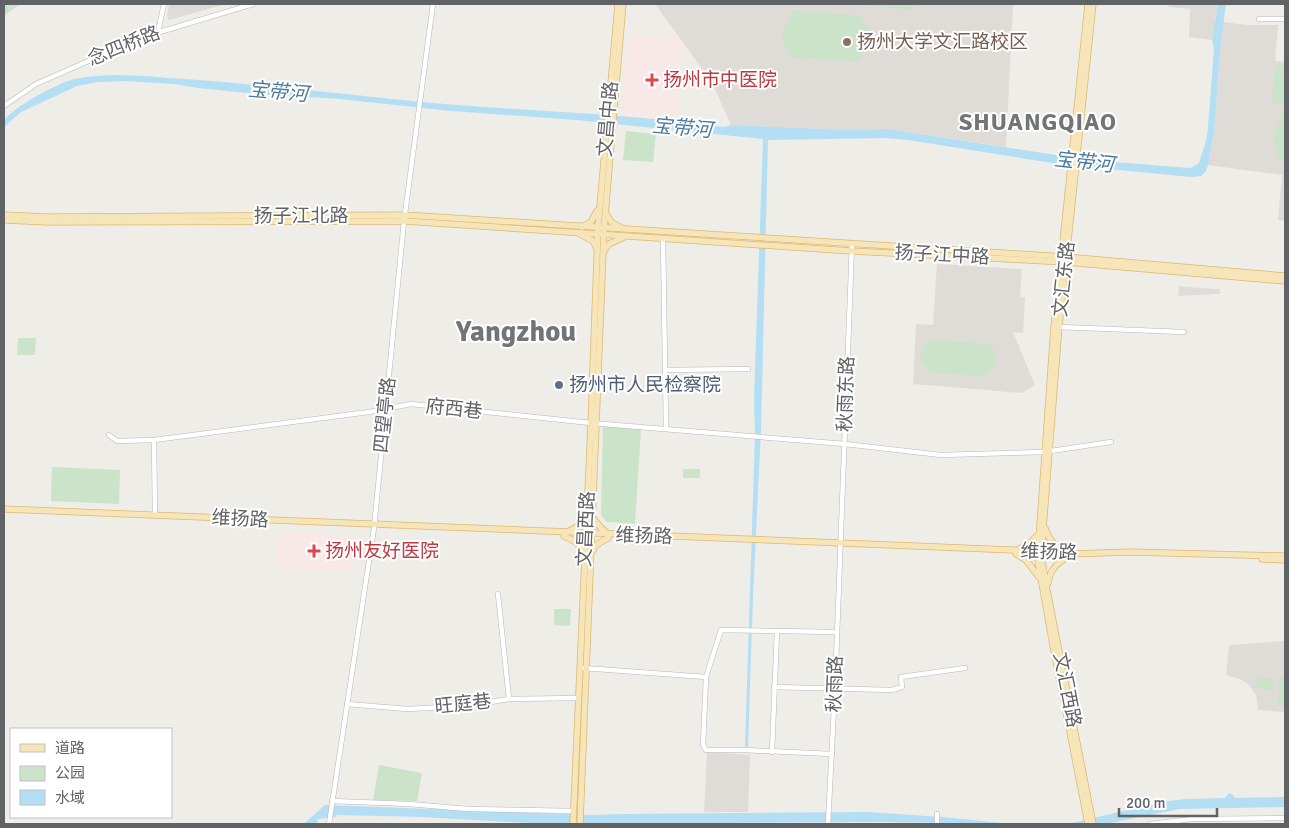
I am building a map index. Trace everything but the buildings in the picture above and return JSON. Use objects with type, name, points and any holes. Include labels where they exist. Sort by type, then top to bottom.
[{"type":"main road","name":"文昌中路","points":[[601,231],[605,211],[618,4]]},
{"type":"main road","name":"文昌中路","points":[[611,114],[623,4]]},
{"type":"main road","name":"文汇东路","points":[[1040,553],[1039,534],[1046,452],[1088,4]]},
{"type":"main road","name":"文汇东路","points":[[1075,144],[1093,4]]},
{"type":"main road","name":"文昌中路","points":[[601,231],[601,196],[610,127]]},
{"type":"main road","points":[[582,227],[591,222],[596,216],[601,196]]},
{"type":"main road","points":[[575,232],[593,242],[600,251],[627,233],[609,220],[605,211]]},
{"type":"main road","name":"扬子江北路","points":[[4,215],[58,217],[405,218],[582,227],[601,231]]},
{"type":"main road","name":"扬子江北路","points":[[4,220],[47,222],[405,218],[575,232],[601,231]]},
{"type":"main road","name":"扬子江中路","points":[[601,231],[1063,259],[1285,276]]},
{"type":"main road","name":"文昌西路","points":[[580,824],[583,668],[601,231]]},
{"type":"main road","name":"扬子江中路","points":[[627,233],[664,238],[758,241]]},
{"type":"main road","name":"文汇东路","points":[[1040,553],[1044,525],[1046,452],[1059,327],[1063,259]]},
{"type":"main road","name":"扬子江中路","points":[[1063,259],[1285,282]]},
{"type":"main road","name":"维扬路","points":[[4,511],[1070,555],[1285,560]]},
{"type":"main road","name":"维扬路","points":[[4,511],[154,515],[374,526]]},
{"type":"main road","points":[[589,516],[609,536],[596,545],[588,554],[580,545],[565,534],[576,528],[589,516]]},
{"type":"main road","points":[[1044,525],[1050,540],[1058,549],[1070,555],[1055,565],[1048,577],[1047,590]]},
{"type":"main road","points":[[1039,534],[1016,552],[1034,568],[1041,580]]},
{"type":"main road","name":"维扬路","points":[[1070,555],[1130,552],[1285,556]]},
{"type":"main road","name":"文汇西路","points":[[1040,553],[1041,580],[1089,817],[1093,824]]},
{"type":"main road","name":"文汇西路","points":[[1040,553],[1089,817],[1088,824]]},
{"type":"main road","name":"文昌西路","points":[[573,824],[579,698],[583,668]]},
{"type":"street","points":[[158,32],[164,4]]},
{"type":"street","name":"念四桥路","points":[[4,106],[10,100],[44,80],[79,64],[158,32],[253,4]]},
{"type":"street","name":"四望亭路","points":[[329,822],[374,526],[405,218],[433,4]]},
{"type":"street","points":[[1259,19],[1285,20]]},
{"type":"street","points":[[664,238],[666,429]]},
{"type":"street","name":"秋雨东路","points":[[839,546],[845,444],[851,247]]},
{"type":"street","points":[[1059,327],[1184,332]]},
{"type":"street","points":[[665,370],[748,369]]},
{"type":"street","name":"府西巷","points":[[110,435],[117,441],[154,440],[411,404],[594,423],[845,444],[941,455],[1046,452],[1110,442]]},
{"type":"street","points":[[154,440],[154,515]]},
{"type":"street","name":"秋雨路","points":[[828,824],[835,688],[839,546]]},
{"type":"street","points":[[498,594],[509,699]]},
{"type":"street","points":[[832,754],[705,749],[706,677],[721,630],[836,632]]},
{"type":"street","points":[[772,752],[777,631]]},
{"type":"street","points":[[583,668],[706,677]]},
{"type":"street","points":[[774,687],[892,690],[902,688],[901,677],[965,668]]},
{"type":"street","name":"旺庭巷","points":[[347,704],[407,709],[466,706],[509,699],[579,698]]},
{"type":"street","points":[[332,803],[409,804],[468,809],[573,812]]},
{"type":"street","points":[[937,814],[937,824]]},
{"type":"street","points":[[1150,824],[1192,819],[1285,818]]},
{"type":"shaded area","points":[[169,4],[226,4],[169,20],[167,16]]},
{"type":"shaded area","name":"扬州大学文汇路校区","points":[[655,4],[1013,4],[1006,147],[888,129],[845,130],[731,125],[711,81]]},
{"type":"shaded area","points":[[1169,4],[1218,4],[1215,21],[1249,25],[1278,25],[1275,61],[1285,62],[1285,221],[1278,220],[1282,175],[1208,165],[1214,133],[1221,41],[1189,37],[1190,9],[1168,7]]},
{"type":"shaded area","name":"扬州市中医院","points":[[667,34],[677,36],[683,42],[676,121],[621,117],[629,35],[663,39]]},
{"type":"shaded area","points":[[937,264],[1022,269],[1020,297],[1025,298],[1023,333],[1013,332],[1035,385],[1022,393],[913,384],[916,324],[933,325]]},
{"type":"shaded area","points":[[1179,286],[1220,289],[1220,294],[1178,296]]},
{"type":"shaded area","name":"扬州友好医院","points":[[277,531],[349,534],[353,539],[349,572],[286,570],[276,562]]},
{"type":"shaded area","points":[[1285,641],[1285,712],[1258,710],[1256,695],[1248,684],[1240,679],[1226,675],[1229,645]]},
{"type":"shaded area","points":[[707,752],[750,755],[748,812],[704,812]]},
{"type":"green space","points":[[4,4],[20,4],[4,16]]},
{"type":"green space","points":[[871,4],[913,4],[913,10],[871,6]]},
{"type":"green space","points":[[792,10],[862,16],[862,21],[871,35],[871,40],[860,62],[789,57],[790,51],[785,44],[783,33]]},
{"type":"green space","points":[[1275,65],[1285,66],[1285,105],[1272,103]]},
{"type":"green space","points":[[1280,112],[1285,113],[1285,160],[1277,159],[1278,154],[1280,154],[1273,141],[1276,127],[1283,119],[1280,118]]},
{"type":"green space","points":[[626,131],[656,134],[653,162],[623,160]]},
{"type":"green space","points":[[18,338],[36,338],[35,355],[17,355]]},
{"type":"green space","points":[[935,340],[987,344],[995,351],[995,366],[983,376],[931,373],[920,360],[924,346]]},
{"type":"green space","points":[[603,426],[641,429],[635,524],[607,522],[601,515]]},
{"type":"green space","points":[[52,467],[120,470],[119,504],[51,501]]},
{"type":"green space","points":[[683,469],[700,469],[700,478],[683,478]]},
{"type":"green space","points":[[554,609],[571,609],[570,626],[554,625]]},
{"type":"green space","points":[[1257,677],[1274,679],[1273,690],[1256,688]]},
{"type":"green space","points":[[1280,677],[1285,677],[1285,705],[1278,705]]},
{"type":"green space","points":[[379,765],[422,773],[417,801],[373,800]]},
{"type":"water","name":"宝带河","points":[[1218,4],[1226,4],[1221,41],[1214,133],[1208,165],[1206,171],[1201,176],[1191,177],[1058,164],[886,138],[768,140],[761,430],[748,747],[745,747],[763,139],[576,120],[451,111],[340,99],[248,93],[174,84],[124,81],[98,82],[77,86],[21,112],[4,127],[4,120],[18,108],[67,81],[102,75],[130,75],[237,83],[434,103],[641,118],[724,127],[731,125],[845,130],[888,129],[1088,160],[1191,168],[1199,163],[1206,141],[1214,48],[1212,40]]},
{"type":"water","points":[[1229,793],[1235,798],[1285,797],[1285,807],[1180,809],[1105,824],[1068,824],[1161,802],[1225,798]]},
{"type":"water","points":[[325,805],[591,815],[868,812],[1012,824],[882,822],[546,824],[422,817],[337,815],[336,817],[318,819],[317,824],[304,824]]},
{"type":"place","name":"扬州大学文汇路校区","points":[[847,42]]},
{"type":"place","name":"扬州市中医院","points":[[652,80]]},
{"type":"place","name":"扬州市人民检察院","points":[[559,385]]},
{"type":"place","name":"扬州友好医院","points":[[314,551]]},
{"type":"district","name":"SHUANGQIAO","points":[[1038,122]]},
{"type":"district","name":"Yangzhou","points":[[516,331]]}]
